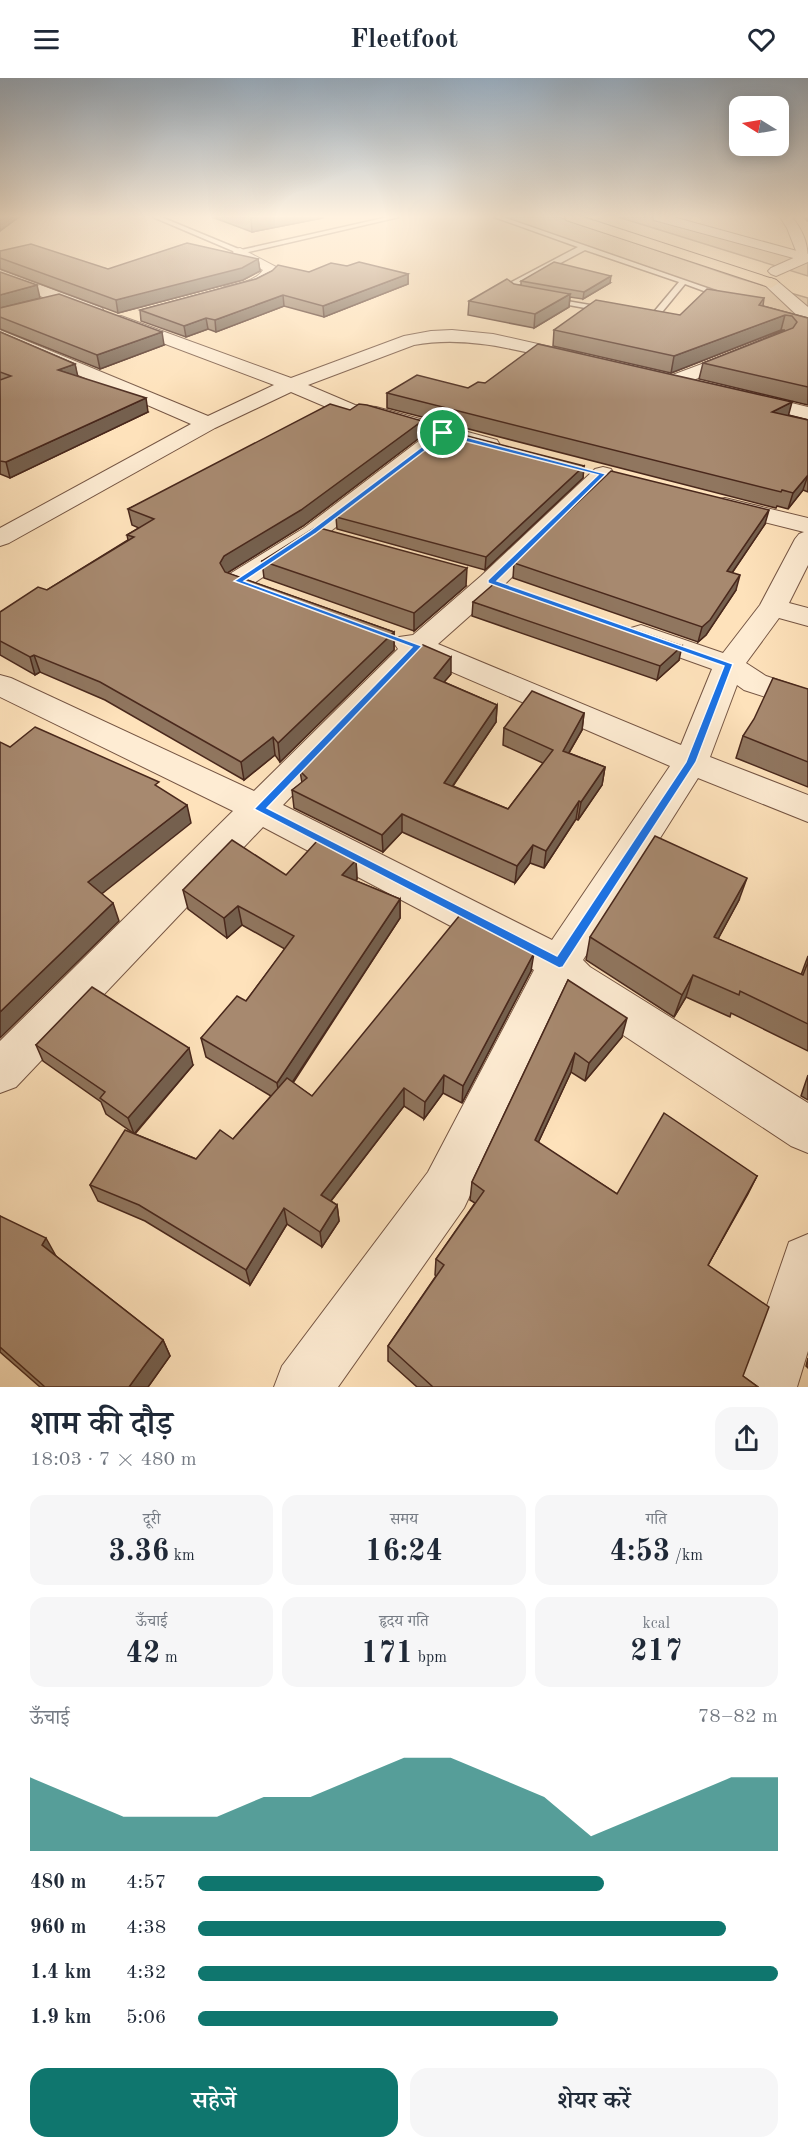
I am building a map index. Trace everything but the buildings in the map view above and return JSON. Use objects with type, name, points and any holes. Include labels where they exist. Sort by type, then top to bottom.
[{"type":"street","points":[[8,278],[291,385],[352,411],[369,411],[511,451]]},
{"type":"street","points":[[216,294],[266,278]]},
{"type":"street","points":[[774,278],[802,317]]},
{"type":"street","points":[[32,307],[64,299]]},
{"type":"street","points":[[117,320],[139,314]]},
{"type":"street","points":[[0,335],[208,424]]},
{"type":"street","points":[[0,538],[208,424],[291,385],[410,339],[430,335],[484,338],[596,363]]},
{"type":"street","points":[[674,381],[760,346]]},
{"type":"street","points":[[652,376],[708,389]]},
{"type":"street","points":[[730,394],[808,413]]},
{"type":"street","points":[[272,593],[238,581],[312,533],[443,433]]},
{"type":"street","points":[[0,1072],[418,646],[503,586],[603,474]]},
{"type":"street","points":[[705,500],[808,526]]},
{"type":"street","points":[[312,533],[346,542]]},
{"type":"street","points":[[303,1387],[446,1190],[559,963],[691,762],[729,664],[790,612],[808,538]]},
{"type":"street","points":[[458,573],[503,586]]},
{"type":"street","points":[[616,625],[729,664],[755,683],[808,701]]},
{"type":"street","points":[[384,634],[418,646],[808,809]]},
{"type":"street","points":[[0,685],[260,809],[559,963],[575,980],[808,1130]]},
{"type":"street","points":[[768,1387],[808,1261]]},
{"type":"lane","points":[[527,295],[512,292],[510,288],[528,278]]},
{"type":"lane","points":[[669,278],[739,300]]},
{"type":"lane","points":[[628,314],[655,315],[682,283]]},
{"type":"lane","points":[[538,297],[616,312]]},
{"type":"lane","points":[[802,317],[808,322]]},
{"type":"shaded area","points":[[678,278],[738,278],[808,298],[808,322]]},
{"type":"route","points":[[443,433],[603,474],[491,582],[729,664],[691,762],[657,810],[559,963],[260,809],[418,646],[238,581],[312,533],[443,433]]}]
